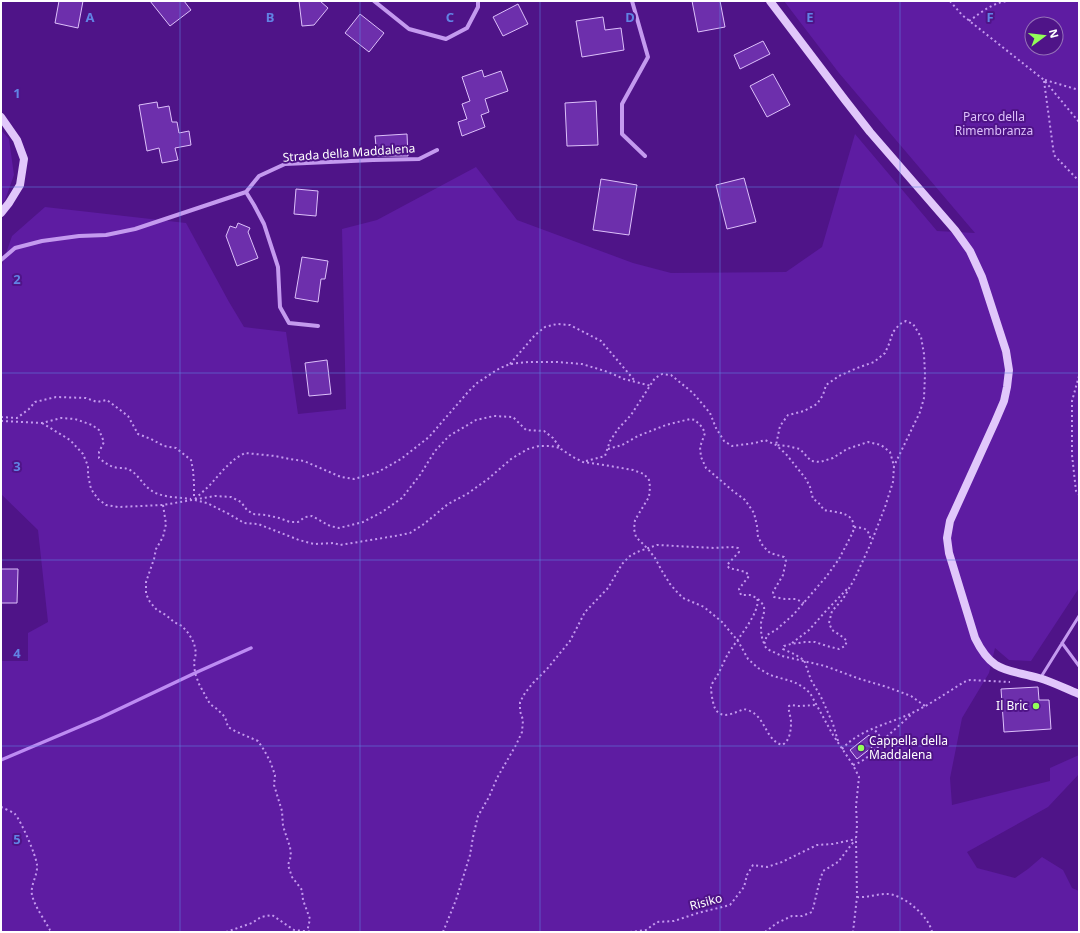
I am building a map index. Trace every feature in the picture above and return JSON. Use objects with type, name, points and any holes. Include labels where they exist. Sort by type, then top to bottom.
[{"type":"street","points":[[374,1],[409,29],[446,39],[467,28],[478,7],[478,1]]},
{"type":"street","points":[[632,1],[648,57],[622,104],[622,134],[645,156]]},
{"type":"street","points":[[770,1],[870,132],[955,230],[970,251],[982,278],[1006,351],[1009,370],[1004,401],[950,520],[947,538],[949,553],[975,638],[989,660],[1004,670],[1040,678],[1079,694]]},
{"type":"street","points":[[1,117],[17,140],[24,159],[20,185],[9,204],[1,213]]},
{"type":"street","name":"Strada della Maddalena","points":[[246,192],[259,176],[285,164],[419,159],[437,150]]},
{"type":"street","points":[[1,260],[15,248],[56,239],[106,235],[135,229],[246,192],[264,224],[278,267],[280,307],[289,323],[318,326]]},
{"type":"lane","points":[[1040,678],[1079,616]]},
{"type":"lane","points":[[1062,643],[1079,666]]},
{"type":"path","points":[[950,1],[969,21],[1044,80],[1079,122]]},
{"type":"path","points":[[969,21],[991,5],[1009,1]]},
{"type":"path","points":[[1044,80],[1079,90]]},
{"type":"path","points":[[1044,80],[1054,155],[1079,181]]},
{"type":"path","points":[[776,445],[780,426],[788,415],[804,411],[817,404],[823,395],[826,385],[839,376],[874,362],[885,353],[893,332],[900,324],[906,321],[913,324],[921,337],[925,374],[924,398],[920,412],[894,466]]},
{"type":"path","points":[[510,364],[535,335],[545,327],[557,324],[570,325],[601,341],[636,382]]},
{"type":"path","points":[[194,499],[236,458],[245,453],[304,461],[341,477],[354,479],[378,472],[401,459],[429,437],[477,383],[500,368],[510,364],[528,362],[557,362],[582,364],[608,372],[624,379],[651,386]]},
{"type":"path","points":[[583,462],[605,456],[610,441],[618,429],[631,415],[655,378],[662,374],[671,375],[693,394],[710,413],[716,428],[724,441],[732,446],[765,440],[776,445],[786,454],[806,479],[813,499],[818,502],[824,510],[847,514],[852,520],[854,527],[853,532],[839,559],[804,603],[776,630],[767,635],[764,645]]},
{"type":"path","points":[[1079,376],[1072,401],[1072,455],[1076,491],[1079,496]]},
{"type":"path","points":[[1,417],[18,418],[35,402],[56,397],[86,398],[98,402],[108,400],[128,416],[138,434],[164,446],[176,448],[191,460],[194,483],[194,499]]},
{"type":"path","points":[[42,423],[70,440],[83,454],[88,466],[88,476],[91,489],[98,499],[106,505],[118,507],[162,505],[215,496],[231,497],[241,502],[254,514],[273,516],[290,522],[298,522],[305,517],[312,516],[330,526],[340,528],[363,522],[382,512],[402,498],[420,474],[435,450],[449,436],[476,420],[494,416],[513,417],[526,430],[544,431],[553,438],[561,449]]},
{"type":"path","points":[[1,421],[42,423],[61,418],[75,419],[92,425],[99,430],[104,442],[99,452],[99,458],[105,464],[117,468],[126,468],[135,473],[150,490],[160,495],[194,499],[207,503],[229,514],[244,524],[258,524],[299,540],[314,544],[334,543],[340,545],[410,533],[424,524],[448,504],[467,494],[488,479],[511,459],[528,449],[539,446],[551,446],[561,449],[583,462],[604,464],[633,470],[644,474],[649,480],[649,497],[635,520],[634,529],[636,537],[655,558],[676,591],[683,598],[704,608],[722,622],[738,641],[748,659],[758,668],[770,675],[794,682],[810,693],[827,725],[859,777],[856,806],[858,869],[857,897],[853,932]]},
{"type":"path","points":[[608,449],[622,445],[638,436],[666,425],[690,419],[695,420],[702,427],[705,433],[700,447],[701,458],[706,468],[745,500],[754,513],[758,526],[758,537],[763,546],[770,553],[784,557],[786,561],[783,575],[773,592],[774,598],[796,599],[804,603]]},
{"type":"path","points":[[776,445],[800,449],[812,461],[820,462],[834,458],[847,449],[868,442],[881,445],[890,452],[894,466],[893,482],[871,543],[843,599],[832,611],[829,623],[832,630],[847,641],[845,646],[840,649],[815,642],[805,642],[784,646],[783,649],[804,660],[811,680],[821,697],[833,724],[838,742]]},
{"type":"path","points":[[162,505],[166,524],[163,536],[156,549],[146,582],[146,594],[150,602],[157,610],[182,626],[189,634],[194,643],[196,653],[194,662],[195,672],[199,684],[210,704],[225,717],[228,727],[258,741],[270,761],[275,774],[274,785],[282,811],[283,826],[290,847],[291,856],[288,865],[292,877],[302,890],[303,900],[310,920],[307,931]]},
{"type":"path","points":[[854,527],[864,528],[868,532],[871,543]]},
{"type":"path","points":[[443,932],[456,900],[470,855],[478,816],[522,732],[523,720],[520,711],[520,702],[524,693],[547,669],[570,640],[585,612],[608,588],[622,564],[636,552],[658,545],[738,548],[739,552],[727,565],[729,568],[746,572],[749,576],[739,589],[741,595],[750,595],[757,598],[763,605],[764,611],[761,636],[767,649],[776,653],[825,666],[911,696],[925,706]]},
{"type":"path","points":[[791,644],[809,630],[851,585]]},
{"type":"path","points":[[757,598],[758,605],[754,614],[738,641],[728,654],[712,687],[712,698],[715,709],[721,715],[726,716],[744,709],[754,712],[773,740],[782,745],[787,741],[790,733],[791,723],[789,706],[817,705]]},
{"type":"path","points":[[842,750],[846,745],[866,731],[916,711],[964,682],[970,680],[1016,683]]},
{"type":"path","points":[[853,766],[860,763],[878,749],[883,740],[916,711]]},
{"type":"path","points":[[874,728],[883,740]]},
{"type":"path","points":[[1,807],[14,814],[22,825],[27,836],[37,863],[37,871],[32,893],[37,907],[50,930],[53,932]]},
{"type":"path","points":[[765,932],[777,923],[792,916],[802,916],[812,912],[823,871],[838,862],[856,839]]},
{"type":"path","name":"Risiko","points":[[630,932],[646,930],[657,922],[674,921],[730,905],[744,887],[747,875],[753,865],[767,867],[782,862],[817,844],[833,844],[856,839]]},
{"type":"path","points":[[857,897],[887,894],[897,896],[907,902],[926,919],[932,932]]},
{"type":"path","points":[[226,932],[252,924],[261,917],[272,915],[294,930],[314,932]]},
{"type":"green space","name":"Parco della Rimembranza","points":[[784,1],[1079,1],[1079,588],[1031,661],[1009,660],[995,648],[989,673],[962,718],[950,778],[952,805],[1050,781],[1050,768],[1079,755],[1079,774],[1048,807],[967,852],[977,868],[1015,878],[1042,857],[1063,870],[1072,888],[1079,891],[1079,932],[1,932],[1,661],[28,661],[28,633],[48,622],[38,530],[1,494],[1,268],[12,236],[45,207],[186,223],[244,327],[286,332],[298,414],[346,409],[342,229],[377,220],[476,167],[517,220],[633,263],[671,273],[786,272],[822,247],[855,134],[937,231],[975,233],[839,73]]},
{"type":"green space","points":[[1,130],[9,139],[14,175],[5,200],[1,205]]},
{"type":"building","points":[[59,1],[83,1],[78,28],[55,23]]},
{"type":"building","points":[[150,1],[184,1],[191,10],[170,26]]},
{"type":"building","points":[[299,1],[320,1],[328,8],[314,25],[302,26]]},
{"type":"building","points":[[692,1],[720,1],[725,27],[698,32]]},
{"type":"building","points":[[518,4],[528,24],[503,36],[493,17]]},
{"type":"building","points":[[360,14],[384,33],[369,52],[345,33]]},
{"type":"building","points":[[603,17],[605,30],[621,28],[624,50],[582,57],[576,21]]},
{"type":"building","points":[[763,41],[770,54],[740,69],[734,55]]},
{"type":"building","points":[[482,70],[484,77],[501,71],[508,91],[485,99],[489,112],[481,115],[485,127],[462,136],[458,122],[467,119],[462,104],[470,101],[462,77]]},
{"type":"building","points":[[773,74],[790,105],[767,117],[750,86]]},
{"type":"building","points":[[596,101],[598,145],[567,146],[565,103]]},
{"type":"building","points":[[157,102],[158,108],[169,106],[172,122],[177,122],[179,133],[189,131],[191,145],[175,148],[178,160],[162,163],[159,148],[147,151],[139,105]]},
{"type":"building","points":[[407,134],[408,156],[377,156],[375,136]]},
{"type":"building","points":[[744,178],[756,222],[727,229],[716,185]]},
{"type":"building","points":[[601,179],[637,185],[629,235],[593,230]]},
{"type":"building","points":[[296,189],[318,191],[316,216],[294,214]]},
{"type":"building","points":[[238,223],[250,228],[248,232],[258,258],[237,266],[226,236],[230,226],[236,228]]},
{"type":"building","points":[[302,257],[328,261],[325,279],[321,279],[318,302],[295,298]]},
{"type":"building","points":[[327,360],[331,394],[309,396],[305,363]]},
{"type":"building","points":[[1,569],[18,569],[17,603],[1,603]]},
{"type":"building","points":[[1038,687],[1039,700],[1049,700],[1051,729],[1004,732],[1001,689]]},
{"type":"building","name":"Cappella della Maddalena","points":[[869,735],[876,744],[857,759],[850,750]]},
{"type":"waterway","points":[[1,760],[100,718],[251,648]]},
{"type":"place","name":"Il Bric","points":[[1036,706]]},
{"type":"place","name":"Cappella della Maddalena","points":[[861,748]]}]
